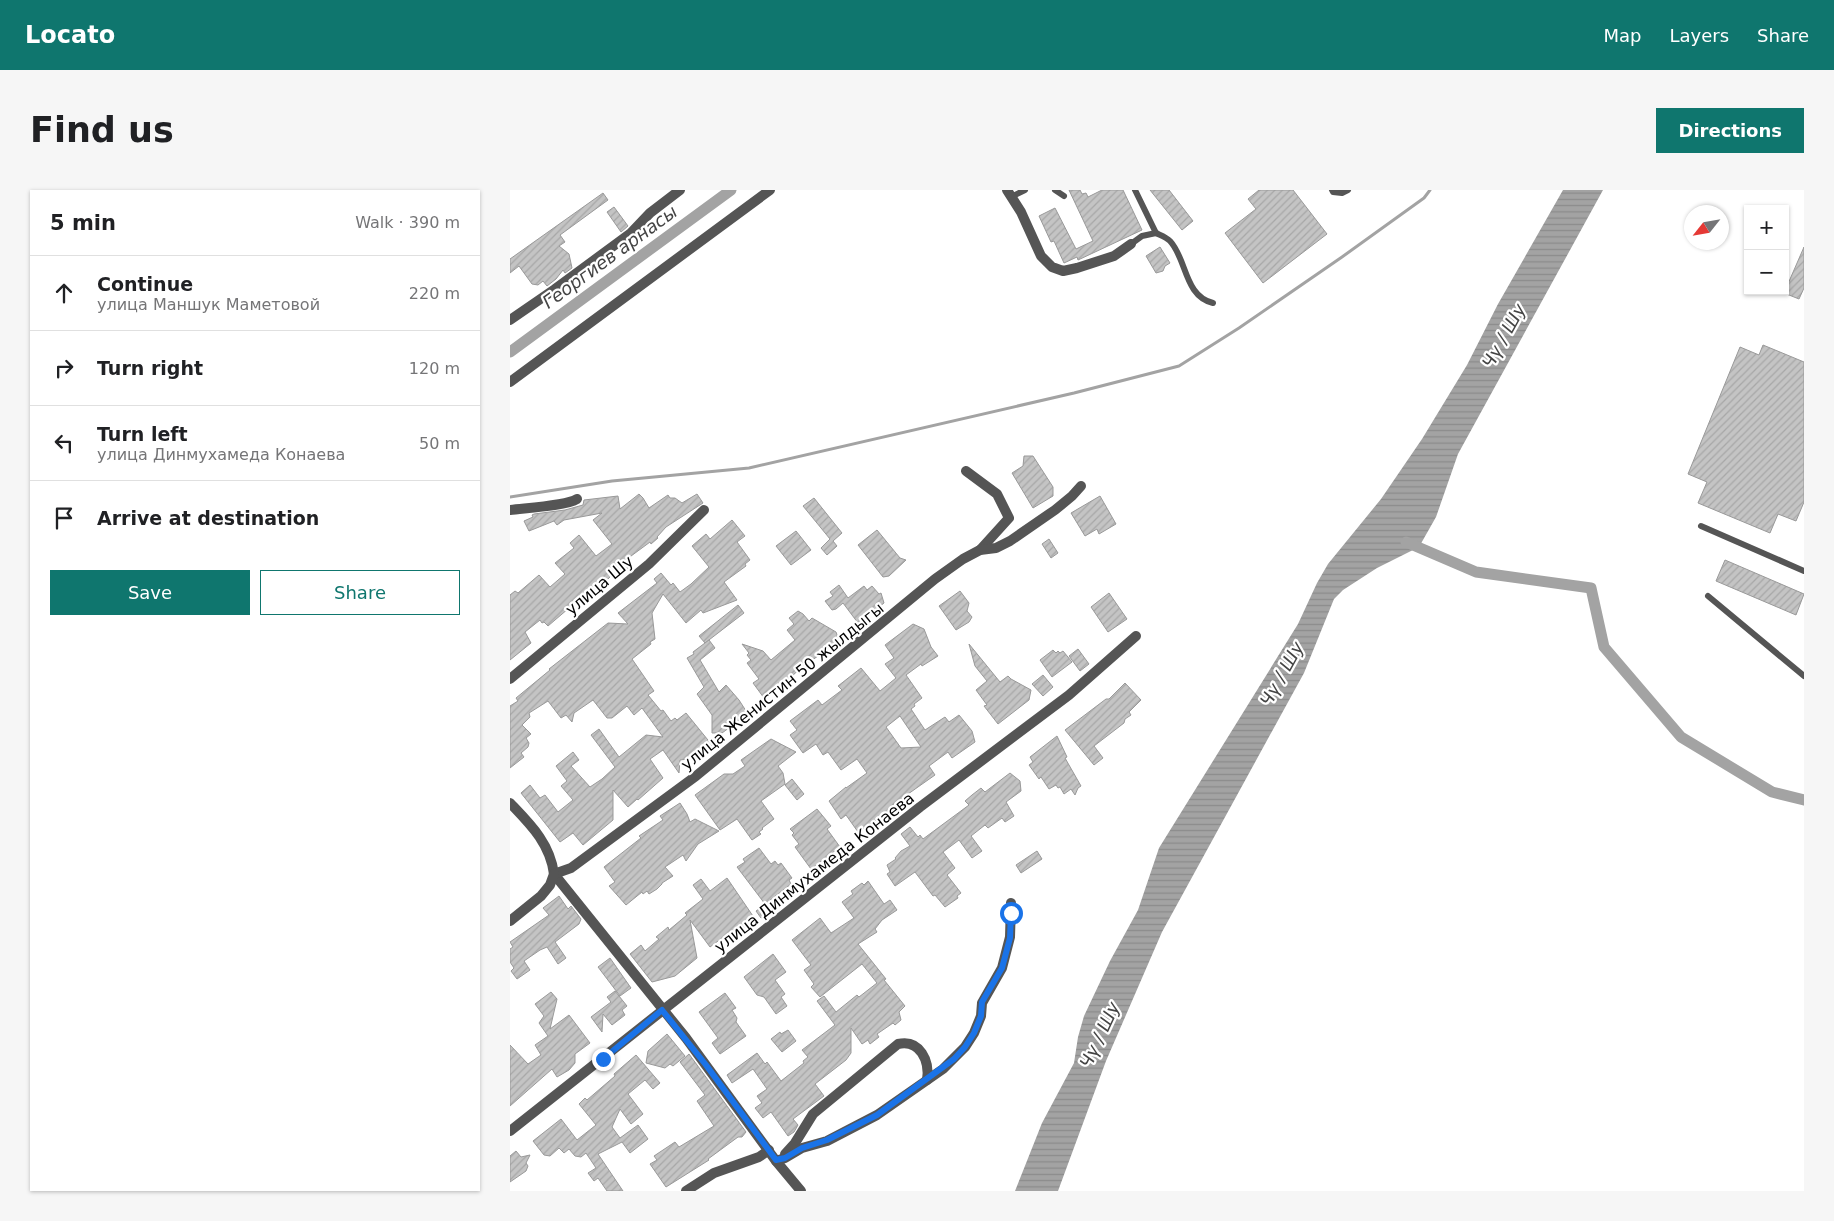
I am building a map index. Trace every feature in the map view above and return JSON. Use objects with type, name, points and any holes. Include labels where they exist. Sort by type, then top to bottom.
[{"type":"street","points":[[510,320],[555,290],[631,233],[650,213],[680,190]]},
{"type":"street","points":[[510,382],[770,190]]},
{"type":"street","points":[[1009,194],[1021,212],[1040,256],[1052,267],[1063,271],[1077,268],[1114,256],[1131,244]]},
{"type":"street","points":[[966,471],[997,494],[1009,518],[980,550]]},
{"type":"street","name":"улица Женистин 50 жылдыгы","points":[[554,874],[571,868],[696,776],[935,579],[962,559],[980,550],[996,548],[1010,541],[1055,510],[1081,486]]},
{"type":"street","points":[[510,510],[577,499]]},
{"type":"street","name":"улица Шу","points":[[510,679],[649,564],[704,510]]},
{"type":"street","name":"улица Динмухамеда Конаева","points":[[510,1131],[912,814],[1069,695],[1136,636]]},
{"type":"street","points":[[510,803],[543,841],[550,855],[554,874],[701,1058],[801,1191]]},
{"type":"street","points":[[510,921],[541,896],[550,885],[554,874]]},
{"type":"street","points":[[776,1160],[785,1158],[802,1148],[827,1140],[877,1115],[927,1080],[954,1059],[965,1047],[974,1033],[981,1016],[982,1002],[1002,968],[1010,938],[1011,903]]},
{"type":"street","points":[[776,1160],[788,1152],[813,1114],[898,1044],[905,1042],[913,1044],[923,1054],[928,1070],[927,1080]]},
{"type":"street","points":[[686,1191],[714,1173],[759,1157],[769,1150]]},
{"type":"lane","points":[[1009,194],[1025,190]]},
{"type":"lane","points":[[1055,190],[1064,196]]},
{"type":"lane","points":[[1135,190],[1156,233],[1169,240],[1196,292],[1205,301],[1213,303]]},
{"type":"lane","points":[[1332,190],[1333,192],[1342,193],[1348,190]]},
{"type":"lane","points":[[1131,244],[1142,236],[1156,233]]},
{"type":"lane","points":[[1701,526],[1804,571]]},
{"type":"lane","points":[[1708,596],[1804,676]]},
{"type":"water","name":"Чү / Шу","points":[[1563,190],[1603,190],[1458,454],[1436,517],[1419,547],[1377,568],[1343,590],[1334,599],[1304,673],[1162,932],[1106,1061],[1058,1191],[1015,1191],[1042,1123],[1074,1063],[1084,1016],[1110,961],[1138,910],[1159,848],[1298,624],[1328,564],[1381,499],[1422,439],[1467,365],[1498,304]]},
{"type":"building","points":[[1069,190],[1080,190],[1082,194],[1086,193],[1088,197],[1102,190],[1123,190],[1142,230],[1078,260],[1077,257],[1064,263],[1054,241],[1051,242],[1039,216],[1055,208],[1076,249],[1093,241]]},
{"type":"building","points":[[1150,190],[1169,190],[1193,221],[1182,230]]},
{"type":"building","points":[[1259,190],[1293,190],[1327,234],[1263,283],[1225,233],[1256,209],[1248,199]]},
{"type":"building","points":[[603,193],[608,200],[560,235],[565,242],[559,246],[569,254],[572,268],[565,273],[563,270],[547,286],[543,281],[538,285],[532,284],[519,266],[510,273],[510,259]]},
{"type":"building","points":[[614,207],[628,226],[621,232],[607,212]]},
{"type":"building","points":[[1160,247],[1170,263],[1165,266],[1163,271],[1156,273],[1146,256]]},
{"type":"building","points":[[1804,247],[1804,288],[1799,299],[1789,295],[1789,282]]},
{"type":"building","points":[[1763,345],[1804,362],[1804,502],[1796,521],[1778,514],[1770,533],[1698,503],[1707,482],[1688,474],[1740,347],[1759,355]]},
{"type":"building","points":[[1024,456],[1033,456],[1053,487],[1053,496],[1033,508],[1012,473],[1023,466]]},
{"type":"building","points":[[639,494],[649,508],[668,495],[670,498],[675,498],[682,503],[697,494],[703,503],[666,527],[651,544],[650,542],[627,559],[632,565],[624,572],[623,570],[612,575],[599,588],[589,591],[548,626],[540,620],[525,632],[531,643],[510,660],[510,595],[515,591],[518,593],[539,575],[550,587],[565,574],[555,563],[574,548],[570,543],[579,535],[596,556],[612,544],[593,520],[602,513],[564,520],[557,525],[554,521],[529,531],[524,521],[533,517],[532,515],[534,514],[565,510],[583,505],[584,500],[618,496],[620,509]]},
{"type":"building","points":[[1100,496],[1116,524],[1099,534],[1097,529],[1085,536],[1071,513]]},
{"type":"building","points":[[814,498],[842,533],[833,541],[837,546],[827,555],[821,548],[830,539],[803,506]]},
{"type":"building","points":[[732,520],[745,536],[737,542],[750,560],[745,564],[746,566],[724,582],[737,600],[703,613],[701,610],[686,623],[663,594],[652,613],[655,639],[632,659],[654,691],[648,695],[661,711],[663,710],[671,721],[675,718],[677,720],[686,713],[712,745],[705,751],[702,748],[688,759],[680,760],[679,773],[663,750],[650,759],[663,778],[628,807],[613,790],[613,820],[583,845],[573,833],[560,842],[521,793],[530,785],[540,798],[545,795],[558,812],[573,800],[561,786],[567,781],[556,766],[573,752],[579,760],[571,766],[590,787],[615,767],[591,735],[599,729],[619,757],[646,735],[663,737],[642,708],[634,715],[627,706],[612,718],[607,718],[593,700],[574,713],[572,722],[566,715],[561,718],[548,701],[529,713],[530,717],[522,725],[531,734],[526,738],[529,743],[528,747],[521,753],[524,757],[510,768],[510,706],[518,701],[516,698],[549,669],[608,623],[628,624],[618,613],[657,583],[654,579],[661,573],[680,592],[691,584],[709,567],[692,546],[706,534],[710,539]]},
{"type":"building","points":[[877,530],[900,558],[906,560],[889,576],[883,577],[858,545]]},
{"type":"building","points":[[796,531],[811,550],[791,565],[776,546]]},
{"type":"building","points":[[1049,539],[1058,553],[1051,558],[1042,544]]},
{"type":"building","points":[[1725,560],[1804,594],[1796,615],[1716,581]]},
{"type":"building","points":[[839,585],[848,598],[864,586],[867,590],[872,586],[879,594],[881,593],[884,603],[858,623],[843,603],[832,610],[825,601],[833,596],[830,592]]},
{"type":"building","points":[[960,591],[969,603],[967,611],[972,617],[969,622],[956,630],[939,606]]},
{"type":"building","points":[[1109,593],[1127,619],[1108,632],[1091,607]]},
{"type":"building","points":[[738,605],[744,613],[705,643],[699,636]]},
{"type":"building","points":[[798,611],[809,621],[812,618],[836,632],[839,640],[764,698],[753,683],[759,679],[747,663],[751,660],[747,655],[749,653],[742,644],[763,651],[771,660],[795,640],[787,630],[794,624],[789,618]]},
{"type":"building","points":[[913,624],[924,629],[931,647],[938,656],[922,666],[921,664],[906,675],[922,698],[911,709],[925,730],[945,717],[949,722],[959,715],[972,731],[975,742],[952,758],[948,752],[929,766],[935,775],[891,806],[893,809],[858,832],[846,815],[841,819],[829,801],[867,773],[857,759],[841,770],[828,752],[823,755],[816,744],[803,753],[790,735],[797,730],[790,721],[818,700],[822,705],[842,690],[838,686],[861,668],[880,691],[896,678],[885,664],[894,658],[885,645]],"holes":[[[900,716],[921,747],[901,748],[886,727]]]},
{"type":"building","points":[[709,640],[715,648],[700,660],[719,692],[726,685],[748,714],[722,733],[712,733],[712,715],[697,694],[704,687],[687,658]]},
{"type":"building","points":[[969,644],[1000,682],[1008,676],[1031,690],[1029,700],[998,724],[984,706],[987,705],[976,690],[987,681],[975,666]]},
{"type":"building","points":[[1078,649],[1089,664],[1080,671],[1069,656]]},
{"type":"building","points":[[1053,650],[1056,653],[1063,651],[1072,662],[1052,677],[1040,660]]},
{"type":"building","points":[[1043,675],[1053,687],[1043,696],[1032,684]]},
{"type":"building","points":[[1125,683],[1141,700],[1129,712],[1131,715],[1125,719],[1124,723],[1094,746],[1103,758],[1094,765],[1065,730],[1106,699],[1109,699]]},
{"type":"building","points":[[1057,736],[1067,757],[1065,758],[1081,786],[1075,795],[1071,789],[1064,794],[1060,787],[1058,788],[1056,785],[1049,789],[1041,777],[1039,779],[1029,765],[1033,762],[1030,757]]},
{"type":"building","points":[[771,739],[796,752],[778,766],[783,773],[785,784],[761,801],[774,819],[762,828],[759,832],[761,834],[752,840],[737,819],[720,830],[695,795],[724,774],[733,774],[745,766],[741,760]]},
{"type":"building","points":[[1010,773],[1020,781],[1021,791],[1006,802],[1014,816],[1005,822],[1002,818],[988,828],[985,825],[971,836],[982,851],[972,858],[959,840],[943,852],[955,868],[947,875],[961,893],[957,896],[958,898],[945,907],[935,895],[933,896],[915,872],[895,886],[887,874],[890,872],[887,865],[896,859],[901,851],[910,846],[901,834],[910,827],[918,837],[920,835],[923,839],[969,805],[965,801],[981,788],[985,792]]},
{"type":"building","points":[[792,779],[804,794],[797,800],[785,785]]},
{"type":"building","points":[[680,803],[690,822],[695,819],[719,831],[698,844],[686,861],[683,855],[665,867],[673,876],[662,883],[657,889],[649,894],[647,891],[643,894],[642,892],[626,905],[609,886],[615,882],[604,867],[641,838],[639,836],[663,820],[660,816]]},
{"type":"building","points":[[817,809],[831,826],[827,829],[840,847],[811,869],[795,847],[799,844],[790,829]]},
{"type":"building","points":[[759,848],[771,864],[775,861],[778,865],[781,863],[792,878],[789,880],[791,884],[765,904],[737,867],[745,862],[743,859]]},
{"type":"building","points":[[1037,851],[1042,859],[1021,873],[1016,865]]},
{"type":"building","points":[[727,878],[755,919],[735,934],[726,935],[710,947],[690,920],[697,958],[675,976],[652,982],[630,954],[641,945],[645,951],[659,939],[656,937],[668,927],[669,930],[687,915],[685,913],[703,899],[693,885],[701,879],[710,891]]},
{"type":"building","points":[[868,881],[884,904],[890,900],[897,910],[882,920],[875,929],[877,932],[858,944],[905,1006],[899,1012],[901,1020],[877,1034],[879,1037],[870,1044],[868,1040],[862,1044],[851,1028],[851,1053],[846,1060],[815,1084],[824,1096],[793,1119],[798,1125],[794,1132],[788,1136],[771,1112],[763,1118],[755,1108],[762,1103],[757,1096],[767,1089],[753,1069],[732,1083],[727,1075],[757,1053],[765,1064],[767,1062],[781,1081],[804,1063],[803,1061],[808,1057],[802,1050],[835,1025],[817,1001],[824,996],[836,1012],[857,995],[859,997],[877,983],[862,964],[820,997],[811,987],[814,984],[804,970],[811,965],[792,940],[820,918],[831,933],[854,918],[842,902],[853,894],[851,891]]},
{"type":"building","points":[[559,896],[568,909],[571,906],[581,919],[579,924],[555,942],[566,958],[558,964],[547,947],[540,950],[524,961],[530,970],[517,979],[511,971],[514,968],[510,962],[510,949],[513,947],[510,942],[549,915],[543,908]]},
{"type":"building","points":[[765,905],[770,912],[761,918],[756,911]]},
{"type":"building","points":[[773,954],[786,972],[775,980],[785,994],[781,997],[787,1006],[776,1014],[764,997],[757,995],[744,977]]},
{"type":"building","points":[[610,958],[631,988],[620,996],[598,967]]},
{"type":"building","points":[[615,991],[627,1006],[622,1010],[625,1015],[612,1025],[603,1014],[602,1032],[591,1017],[611,1002],[607,997]]},
{"type":"building","points":[[551,992],[557,999],[550,1029],[569,1015],[590,1043],[575,1054],[575,1063],[569,1070],[557,1077],[552,1069],[510,1106],[510,1045],[528,1064],[541,1055],[535,1045],[548,1036],[539,1023],[544,1016],[535,1004]]},
{"type":"building","points":[[725,993],[736,1008],[732,1010],[737,1018],[736,1022],[746,1036],[720,1054],[712,1043],[718,1038],[699,1012]]},
{"type":"building","points":[[788,1030],[796,1041],[782,1052],[771,1039],[780,1032],[781,1034]]},
{"type":"building","points":[[667,1034],[685,1056],[673,1066],[670,1064],[665,1068],[646,1063],[648,1051]]},
{"type":"building","points":[[689,1054],[746,1132],[742,1137],[738,1137],[709,1160],[666,1187],[650,1164],[657,1160],[654,1156],[675,1142],[679,1147],[714,1126],[697,1101],[705,1095],[680,1062]]},
{"type":"building","points":[[636,1055],[660,1083],[653,1089],[645,1080],[628,1094],[643,1114],[631,1124],[620,1109],[612,1127],[620,1138],[638,1125],[648,1139],[630,1153],[622,1142],[598,1154],[623,1191],[607,1191],[598,1178],[594,1181],[588,1173],[596,1168],[586,1153],[581,1157],[575,1156],[569,1149],[564,1153],[559,1148],[550,1156],[544,1155],[533,1141],[561,1119],[577,1140],[596,1125],[579,1104],[585,1098],[587,1100],[615,1076],[614,1074]]},
{"type":"building","points":[[516,1151],[521,1157],[530,1155],[526,1163],[528,1166],[526,1171],[510,1182],[510,1156]]},
{"type":"waterway","name":"Георгиев арнасы","points":[[510,352],[731,190]]},
{"type":"waterway","points":[[510,497],[612,481],[749,468],[1074,393],[1179,366],[1239,328],[1342,257],[1424,198],[1430,190]]},
{"type":"waterway","points":[[1406,542],[1476,572],[1591,588],[1604,647],[1681,737],[1772,792],[1804,800]]},
{"type":"route","points":[[603,1059],[662,1010],[686,1038],[776,1160],[785,1158],[802,1148],[827,1140],[877,1115],[943,1069],[954,1059],[974,1033],[981,1016],[982,1002],[1002,968],[1010,938],[1011,913]]}]
